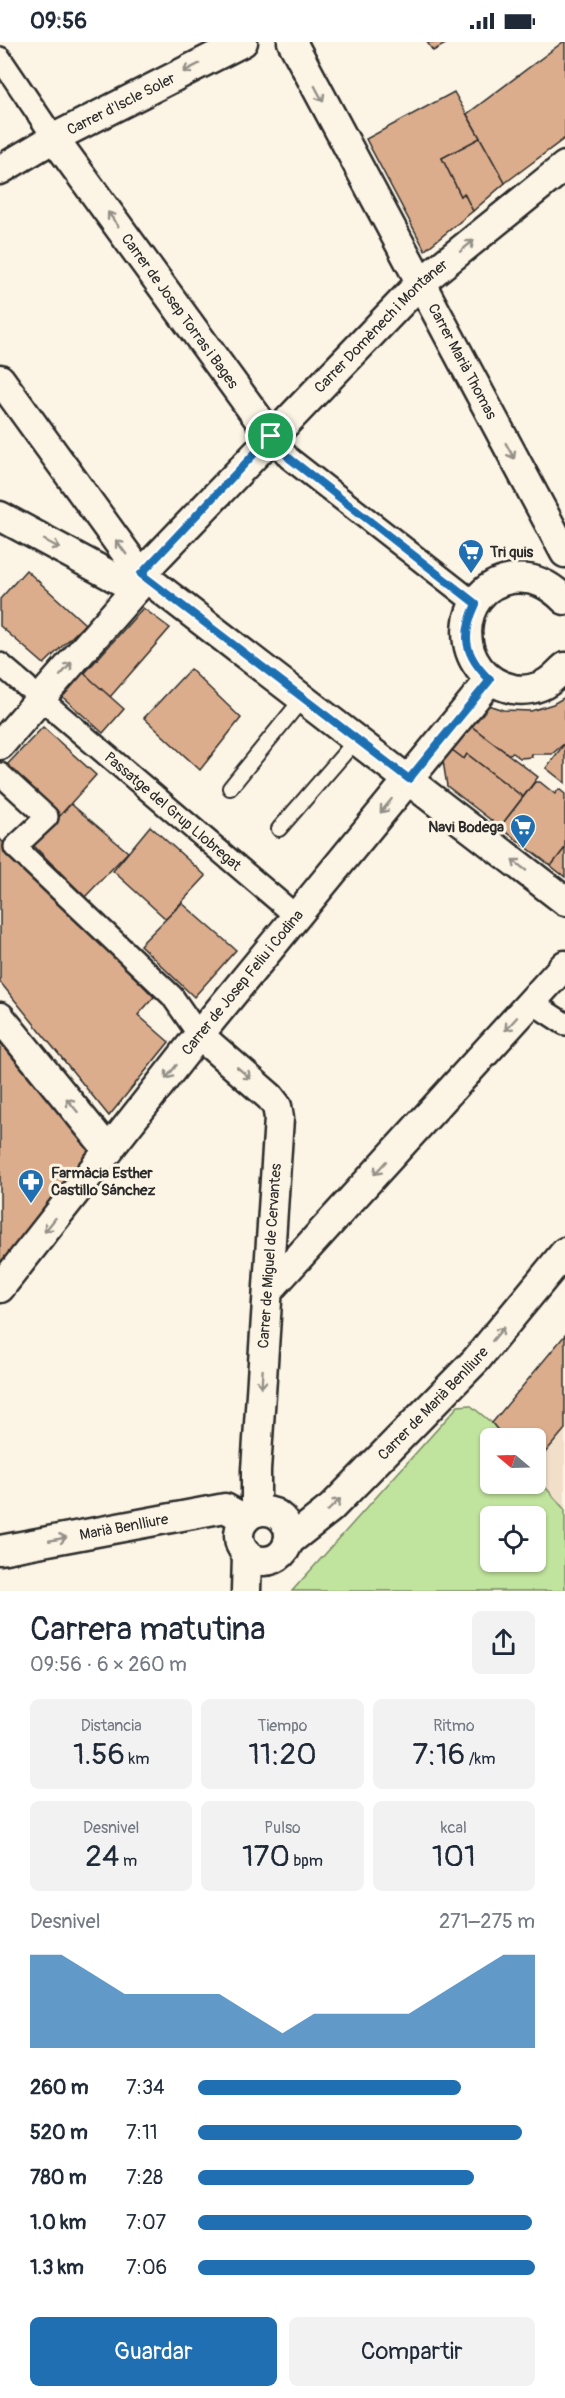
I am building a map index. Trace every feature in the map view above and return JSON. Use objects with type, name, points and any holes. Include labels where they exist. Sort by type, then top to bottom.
[{"type":"street","name":"Carrer d'Iscle Soler","points":[[0,170],[54,138],[243,42]]},
{"type":"street","name":"Carrer Marià Thomas","points":[[292,42],[419,285],[565,553]]},
{"type":"street","name":"Carrer de Josep Torras i Bages","points":[[0,58],[54,138],[289,458],[476,604]]},
{"type":"street","name":"Carrer Domènech i Montaner","points":[[0,745],[139,581],[271,436],[419,285],[565,166]]},
{"type":"street","points":[[0,379],[139,581]]},
{"type":"street","points":[[0,516],[139,581],[303,698],[565,901]]},
{"type":"street","points":[[562,588],[525,578],[510,579],[482,594],[467,622],[466,638],[470,654],[478,669],[490,680],[518,690],[533,689],[547,683],[565,667]]},
{"type":"street","points":[[0,664],[27,687]]},
{"type":"street","name":"Carrer de Josep Feliu i Codina","points":[[0,1288],[199,1035],[490,680]]},
{"type":"street","name":"Passatge del Grup Llobregat","points":[[48,705],[296,916]]},
{"type":"street","points":[[0,774],[47,817],[15,846],[172,996],[199,1035]]},
{"type":"street","points":[[268,1291],[565,965]]},
{"type":"street","points":[[531,1002],[565,1024]]},
{"type":"street","points":[[0,1017],[109,1150]]},
{"type":"street","name":"Carrer de Miguel de Cervantes","points":[[199,1035],[262,1088],[277,1106],[279,1118],[256,1470],[251,1515]]},
{"type":"street","name":"Carrer de Marià Benlliure","points":[[269,1552],[331,1508],[476,1360],[565,1252]]},
{"type":"street","name":"Marià Benlliure","points":[[0,1550],[225,1508],[251,1515]]},
{"type":"street","points":[[246,1591],[269,1552],[288,1528],[281,1517],[269,1511],[251,1515],[239,1531],[240,1544],[269,1552]]},
{"type":"street","points":[[268,1591],[269,1552]]},
{"type":"lane","points":[[230,788],[303,698]]},
{"type":"lane","points":[[279,829],[357,739]]},
{"type":"shaded area","points":[[565,1335],[565,1509],[546,1487],[546,1428],[496,1428],[492,1423]]},
{"type":"green space","points":[[470,1405],[496,1428],[480,1428],[480,1494],[546,1494],[546,1488],[565,1510],[565,1591],[292,1591],[458,1406]]},
{"type":"building","points":[[427,42],[449,42],[433,51]]},
{"type":"building","points":[[565,42],[565,138],[505,183],[467,114]]},
{"type":"building","points":[[454,92],[480,138],[442,158],[461,196],[464,193],[473,211],[425,250],[366,139]]},
{"type":"building","points":[[480,138],[505,183],[473,211],[464,193],[461,196],[442,158]]},
{"type":"building","points":[[26,570],[85,624],[44,664],[0,626],[0,599]]},
{"type":"building","points":[[143,608],[170,628],[110,697],[84,674]]},
{"type":"building","points":[[79,669],[124,709],[103,733],[58,693]]},
{"type":"building","points":[[190,669],[241,718],[200,770],[144,718]]},
{"type":"building","points":[[565,697],[565,743],[552,754],[531,754],[532,757],[520,758],[513,753],[508,754],[471,726],[488,705],[503,710],[531,711],[553,704]]},
{"type":"building","points":[[471,726],[538,777],[523,797],[467,754],[464,759],[452,750]]},
{"type":"building","points":[[43,727],[96,775],[56,820],[3,769]]},
{"type":"building","points":[[565,743],[565,783],[546,768]]},
{"type":"building","points":[[452,750],[464,759],[467,754],[523,797],[500,827],[447,786],[443,761]]},
{"type":"building","points":[[535,782],[540,782],[555,794],[559,789],[565,794],[565,848],[551,866],[500,827]]},
{"type":"building","points":[[71,804],[128,852],[85,897],[33,845]]},
{"type":"building","points":[[150,826],[206,876],[166,919],[113,871]]},
{"type":"building","points":[[0,839],[154,997],[138,1015],[169,1042],[109,1116],[0,982]]},
{"type":"building","points":[[565,848],[565,877],[551,866]]},
{"type":"building","points":[[182,903],[236,950],[194,997],[140,945]]},
{"type":"building","points":[[0,1042],[92,1154],[0,1266]]},
{"type":"building","points":[[565,1335],[565,1429],[546,1452],[546,1428],[496,1428],[492,1423]]},
{"type":"place","name":"Tri quis","points":[[471,575]]},
{"type":"place","name":"Navi Bodega","points":[[523,850]]},
{"type":"place","name":"Farmàcia Esther Castillo Sánchez","points":[[31,1205]]},
{"type":"route","points":[[271,436],[289,458],[476,604],[467,622],[466,638],[470,654],[478,669],[490,680],[409,779],[141,574],[271,436]]}]
